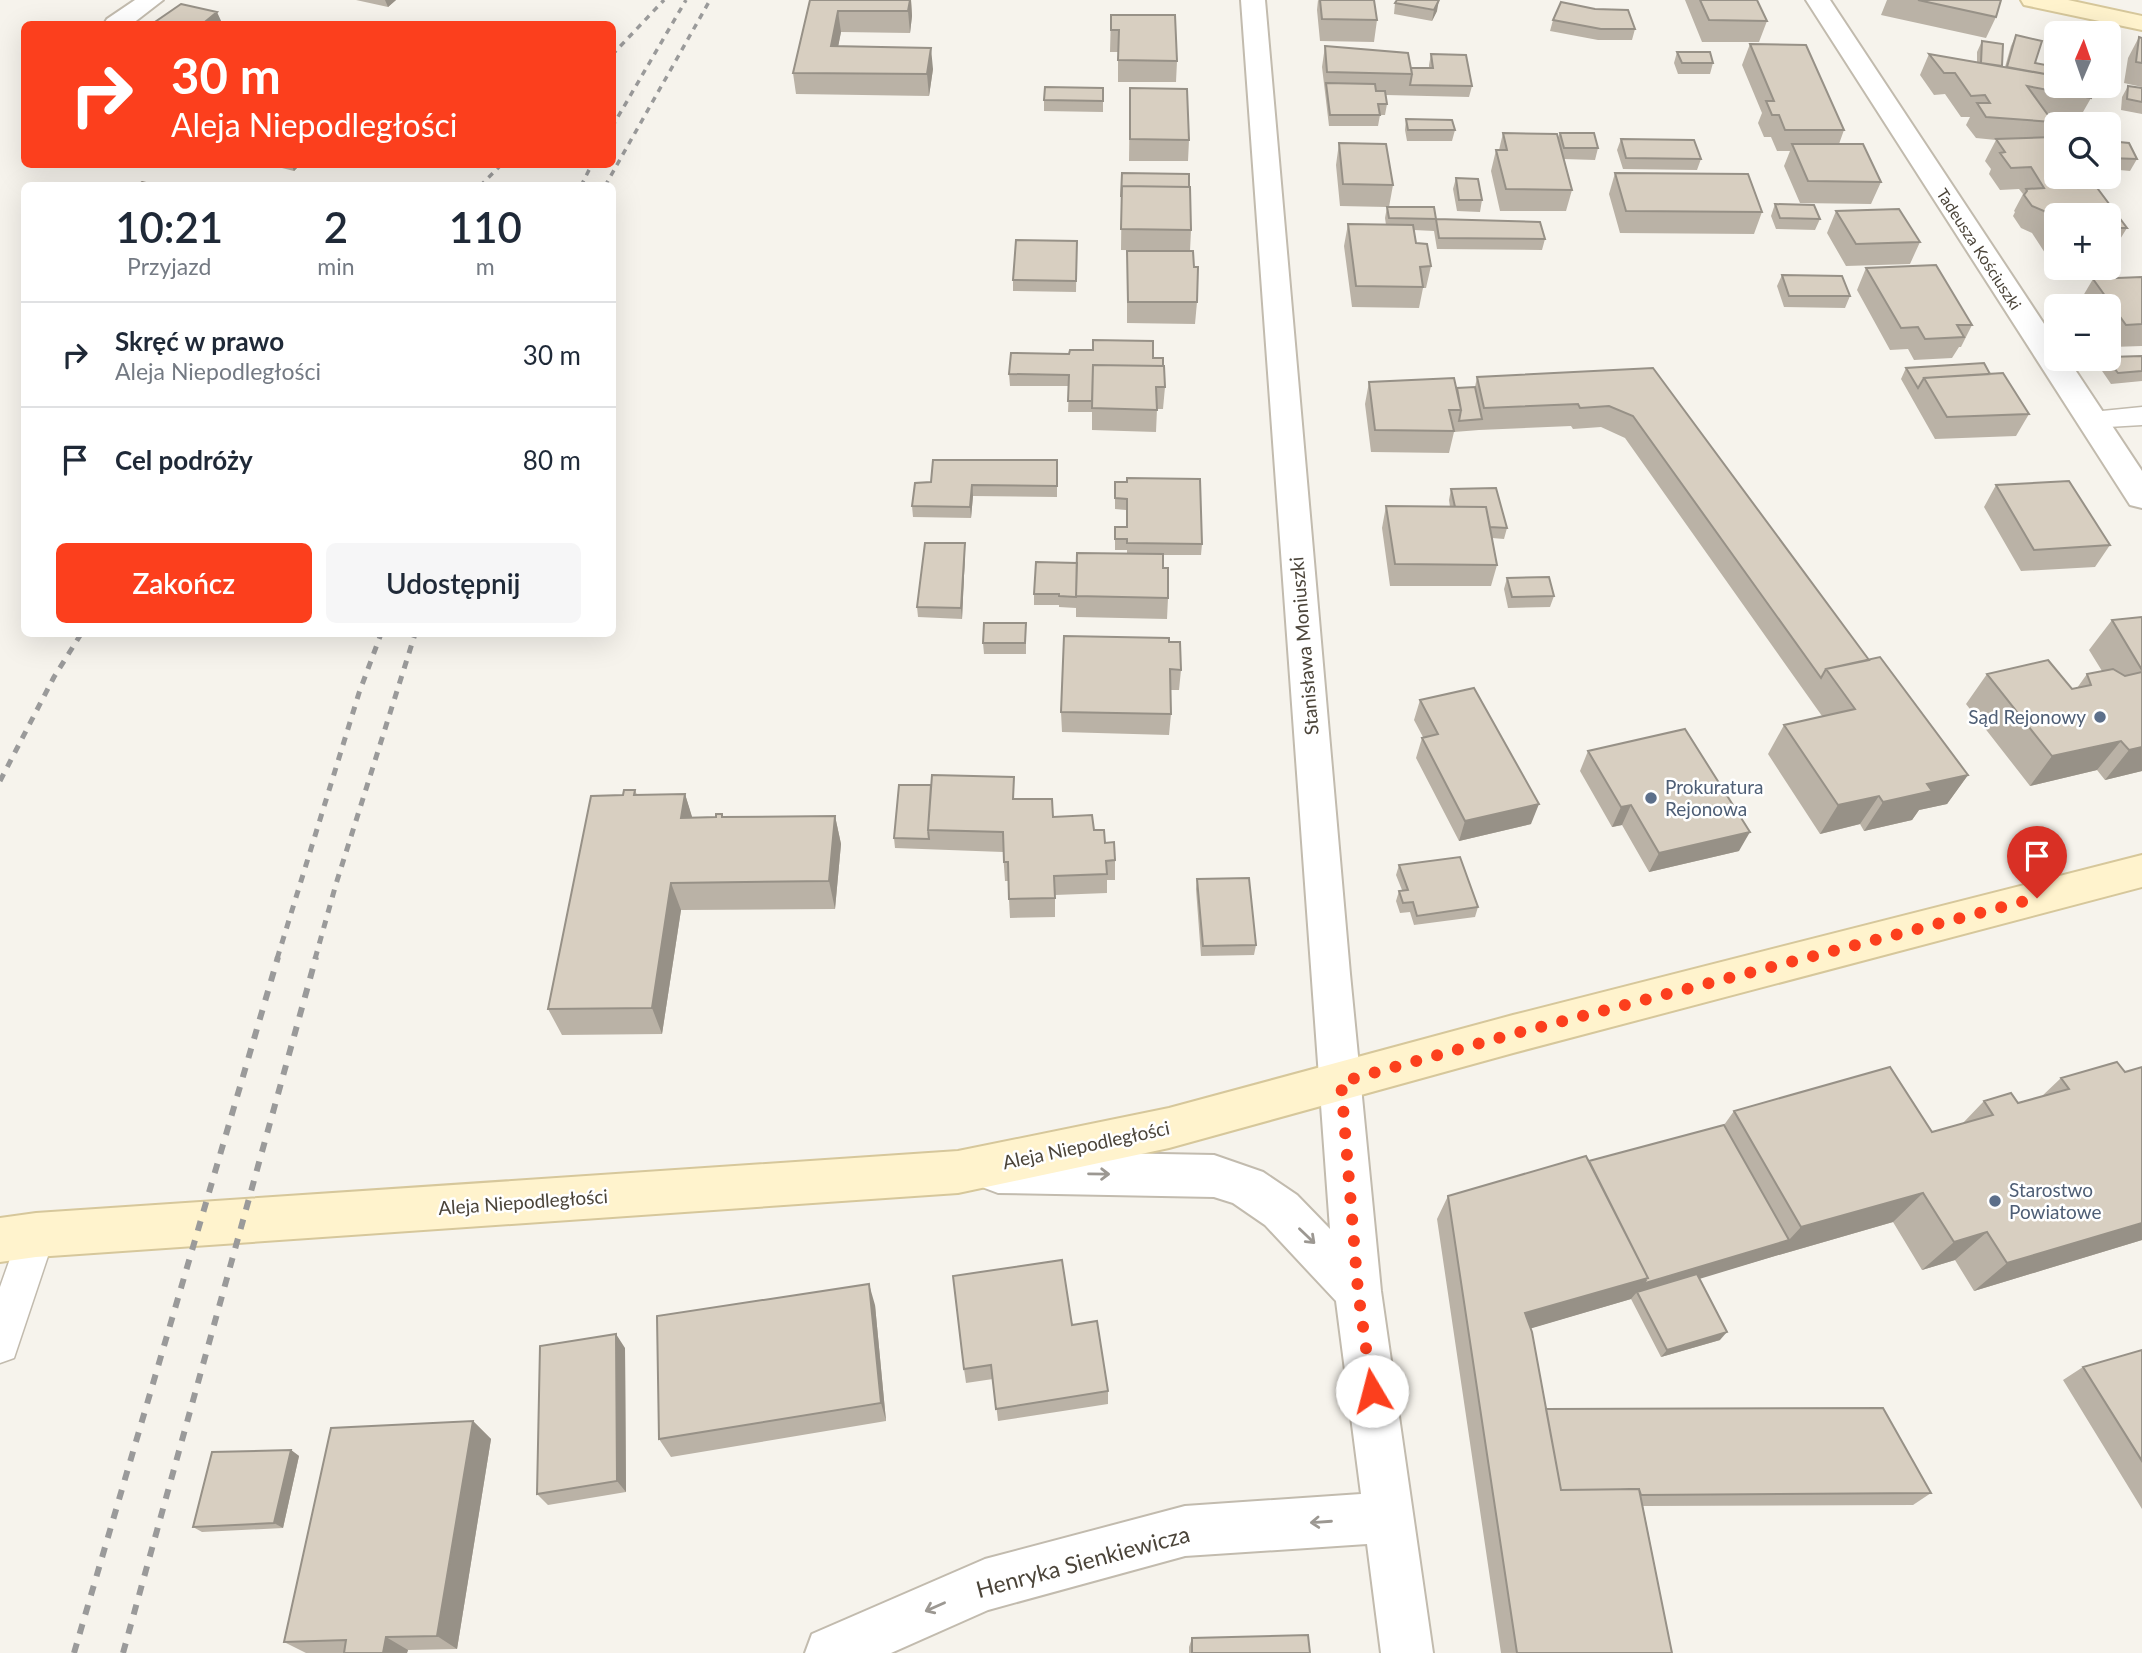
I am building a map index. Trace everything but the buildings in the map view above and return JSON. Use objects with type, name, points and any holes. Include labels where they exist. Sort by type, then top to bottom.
[{"type":"main road","points":[[2033,0],[2142,23]]},
{"type":"main road","name":"Aleja Niepodległości","points":[[18,1238],[958,1172],[1169,1128],[1513,1034],[2142,871]]},
{"type":"street","points":[[120,21],[150,0]]},
{"type":"street","name":"Stanisława Moniuszki","points":[[1253,0],[1330,974],[1358,1291],[1407,1653]]},
{"type":"street","name":"Tadeusza Kościuszki","points":[[1818,0],[2142,497]]},
{"type":"street","points":[[958,1172],[1214,1176],[1247,1187],[1281,1210],[1358,1291]]},
{"type":"street","name":"Henryka Sienkiewicza","points":[[831,1653],[985,1585],[1185,1531],[1390,1517]]},
{"type":"lane","points":[[2091,419],[2142,416]]},
{"type":"lane","points":[[0,1344],[18,1238]]},
{"type":"railway","points":[[616,51],[664,0]]},
{"type":"railway","points":[[616,120],[686,0]]},
{"type":"railway","points":[[616,167],[710,0]]},
{"type":"railway","points":[[484,182],[498,168]]},
{"type":"railway","points":[[583,182],[590,168]]},
{"type":"railway","points":[[607,182],[615,168]]},
{"type":"railway","points":[[0,781],[54,677],[79,637]]},
{"type":"railway","points":[[277,959],[359,693],[380,637]]},
{"type":"railway","points":[[315,959],[414,637]]},
{"type":"railway","points":[[74,1653],[278,957]]},
{"type":"railway","points":[[123,1653],[316,957]]},
{"type":"place","name":"Sąd Rejonowy","points":[[2100,717]]},
{"type":"place","name":"Prokuratura Rejonowa","points":[[1651,798]]},
{"type":"place","name":"Starostwo Powiatowe","points":[[1995,1201]]},
{"type":"route","points":[[1372,1391],[1358,1291],[1341,1082],[1513,1034],[2037,898]]}]
